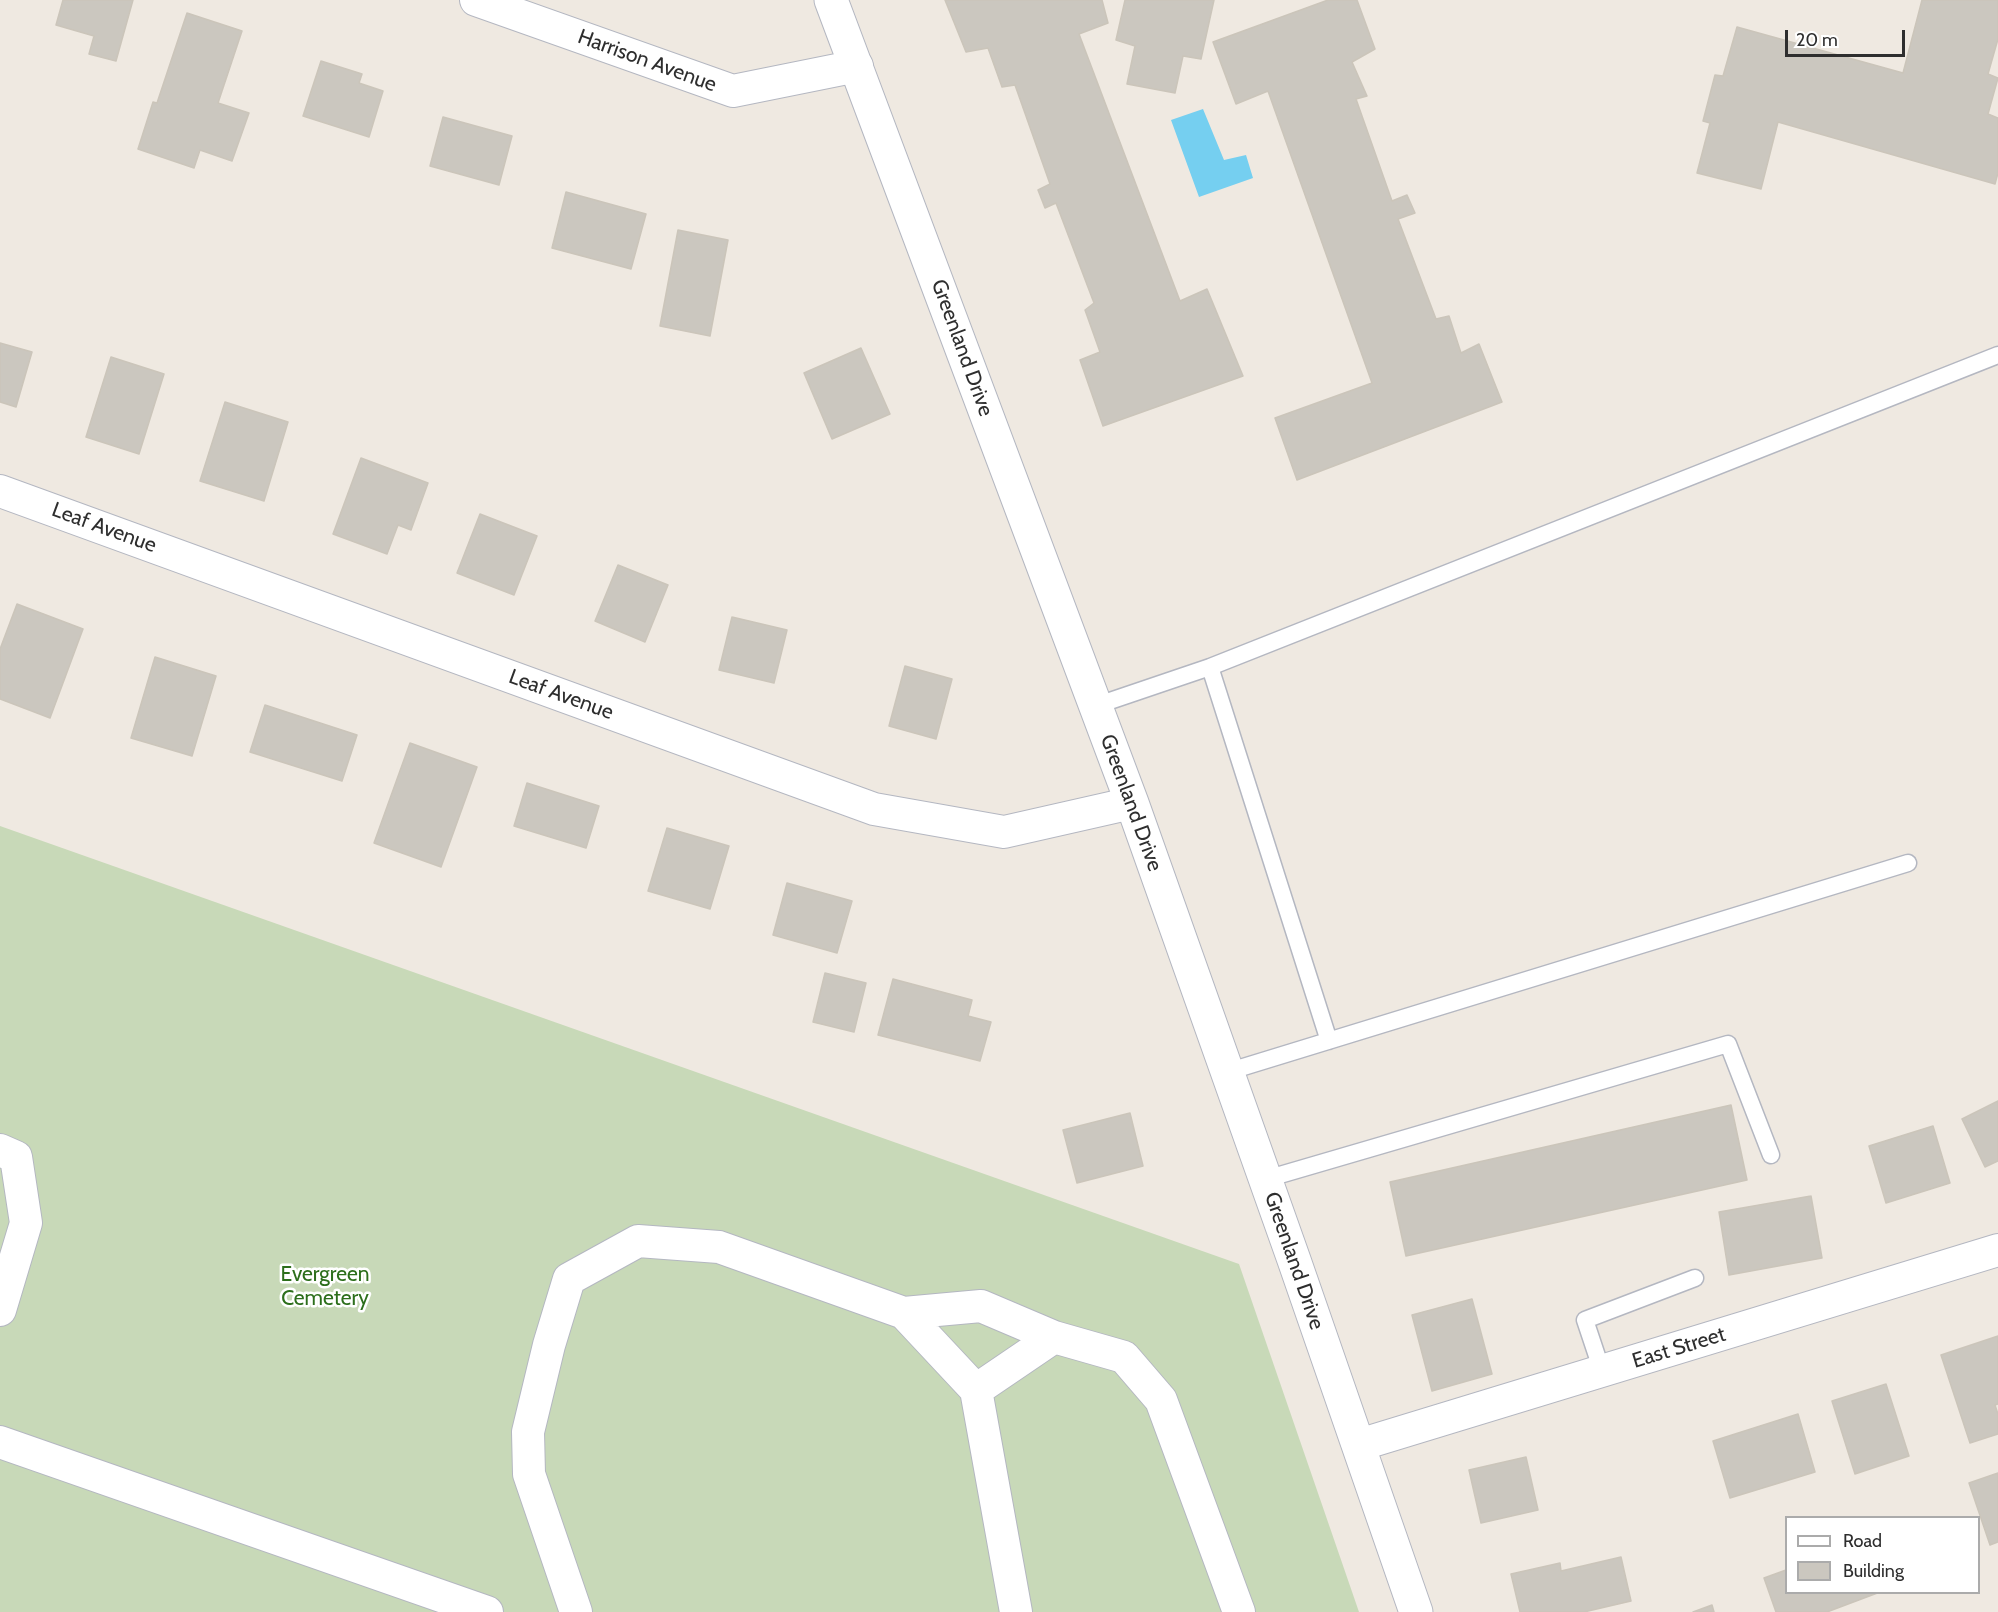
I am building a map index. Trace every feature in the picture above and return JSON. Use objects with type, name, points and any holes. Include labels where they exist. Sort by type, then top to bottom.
[{"type":"street","name":"Harrison Avenue","points":[[476,0],[733,91],[856,66]]},
{"type":"street","name":"Greenland Drive","points":[[831,0],[1132,803],[1266,1179],[1416,1612]]},
{"type":"street","name":"Leaf Avenue","points":[[0,490],[874,809],[1004,832],[1132,803]]},
{"type":"street","points":[[0,1150],[16,1157],[26,1223],[0,1310]]},
{"type":"street","points":[[576,1612],[529,1474],[528,1431],[549,1345],[569,1279],[638,1240],[719,1247],[904,1313],[981,1306],[1054,1337],[1124,1357],[1161,1400],[1239,1612]]},
{"type":"street","name":"East Street","points":[[1359,1446],[1998,1250]]},
{"type":"street","points":[[904,1313],[976,1390],[1016,1612]]},
{"type":"street","points":[[976,1390],[1054,1337]]},
{"type":"street","points":[[0,1442],[487,1612]]},
{"type":"lane","points":[[1095,706],[1210,667],[1998,355]]},
{"type":"lane","points":[[1210,667],[1329,1041]]},
{"type":"lane","points":[[1227,1072],[1908,863]]},
{"type":"lane","points":[[1266,1179],[1728,1044],[1771,1155]]},
{"type":"lane","points":[[1602,1371],[1586,1320],[1695,1278]]},
{"type":"green space","name":"Evergreen Cemetery","points":[[0,826],[1239,1264],[1359,1612],[0,1612]]},
{"type":"water","points":[[1203,109],[1224,160],[1246,155],[1253,178],[1199,197],[1171,120]]},
{"type":"building","points":[[63,0],[133,0],[116,61],[89,54],[94,36],[56,25]]},
{"type":"building","points":[[945,0],[1102,0],[1108,23],[1079,34],[1180,301],[1207,289],[1243,376],[1103,426],[1080,360],[1100,352],[1085,310],[1094,303],[1056,203],[1045,208],[1038,190],[1050,184],[1015,85],[1002,87],[988,48],[966,52]]},
{"type":"building","points":[[1125,0],[1214,0],[1201,59],[1183,56],[1175,93],[1127,84],[1135,46],[1116,40]]},
{"type":"building","points":[[1328,0],[1357,0],[1375,49],[1352,62],[1367,96],[1356,99],[1392,201],[1407,195],[1415,213],[1398,219],[1436,319],[1449,316],[1461,353],[1479,344],[1502,402],[1297,480],[1275,418],[1372,383],[1268,91],[1236,104],[1213,42]]},
{"type":"building","points":[[1922,0],[1998,0],[1998,39],[1988,74],[1998,78],[1988,114],[1998,118],[1998,173],[1995,184],[1778,122],[1761,189],[1697,173],[1710,123],[1703,121],[1715,75],[1723,76],[1737,27],[1903,73]]},
{"type":"building","points":[[187,13],[242,31],[218,103],[249,113],[232,161],[200,150],[194,168],[138,149],[153,102],[157,103]]},
{"type":"building","points":[[321,61],[362,74],[359,83],[383,91],[369,137],[303,116]]},
{"type":"building","points":[[443,117],[512,136],[499,185],[430,166]]},
{"type":"building","points":[[566,192],[646,214],[631,269],[552,248]]},
{"type":"building","points":[[678,230],[728,240],[710,336],[660,326]]},
{"type":"building","points":[[0,343],[32,352],[16,407],[0,402]]},
{"type":"building","points":[[861,348],[890,414],[832,439],[804,373]]},
{"type":"building","points":[[111,357],[164,374],[139,454],[86,437]]},
{"type":"building","points":[[225,402],[288,422],[264,501],[200,481]]},
{"type":"building","points":[[361,458],[428,483],[411,530],[398,525],[387,554],[333,534]]},
{"type":"building","points":[[480,514],[537,536],[514,595],[457,573]]},
{"type":"building","points":[[618,565],[668,585],[645,642],[595,621]]},
{"type":"building","points":[[17,604],[83,629],[50,718],[0,699],[0,649]]},
{"type":"building","points":[[732,617],[787,630],[774,683],[719,670]]},
{"type":"building","points":[[155,657],[216,676],[192,756],[131,738]]},
{"type":"building","points":[[905,666],[952,679],[936,739],[889,726]]},
{"type":"building","points":[[265,705],[357,735],[342,781],[250,752]]},
{"type":"building","points":[[410,743],[477,767],[441,867],[374,843]]},
{"type":"building","points":[[527,783],[599,806],[586,848],[514,826]]},
{"type":"building","points":[[667,828],[729,846],[710,909],[648,891]]},
{"type":"building","points":[[787,883],[852,901],[837,953],[773,935]]},
{"type":"building","points":[[825,973],[866,983],[854,1032],[813,1022]]},
{"type":"building","points":[[893,979],[972,1000],[968,1016],[991,1022],[980,1061],[878,1035]]},
{"type":"building","points":[[1998,1101],[1998,1161],[1985,1167],[1962,1119]]},
{"type":"building","points":[[1731,1105],[1747,1180],[1406,1256],[1390,1182]]},
{"type":"building","points":[[1130,1113],[1143,1166],[1077,1183],[1063,1130]]},
{"type":"building","points":[[1933,1126],[1950,1183],[1886,1203],[1869,1146]]},
{"type":"building","points":[[1811,1196],[1822,1258],[1729,1275],[1719,1212]]},
{"type":"building","points":[[1472,1299],[1492,1374],[1432,1391],[1412,1315]]},
{"type":"building","points":[[1998,1336],[1998,1404],[1995,1405],[1998,1414],[1998,1434],[1970,1443],[1941,1355]]},
{"type":"building","points":[[1886,1384],[1909,1456],[1855,1474],[1832,1401]]},
{"type":"building","points":[[1798,1414],[1815,1472],[1730,1498],[1713,1441]]},
{"type":"building","points":[[1526,1457],[1538,1510],[1481,1523],[1469,1470]]},
{"type":"building","points":[[1998,1473],[1998,1542],[1990,1545],[1969,1483]]},
{"type":"building","points":[[1621,1557],[1631,1601],[1584,1612],[1520,1612],[1511,1574],[1560,1563],[1561,1571]]},
{"type":"building","points":[[1785,1570],[1785,1594],[1875,1594],[1827,1612],[1776,1612],[1764,1578]]},
{"type":"building","points":[[1712,1605],[1714,1612],[1693,1612]]}]
